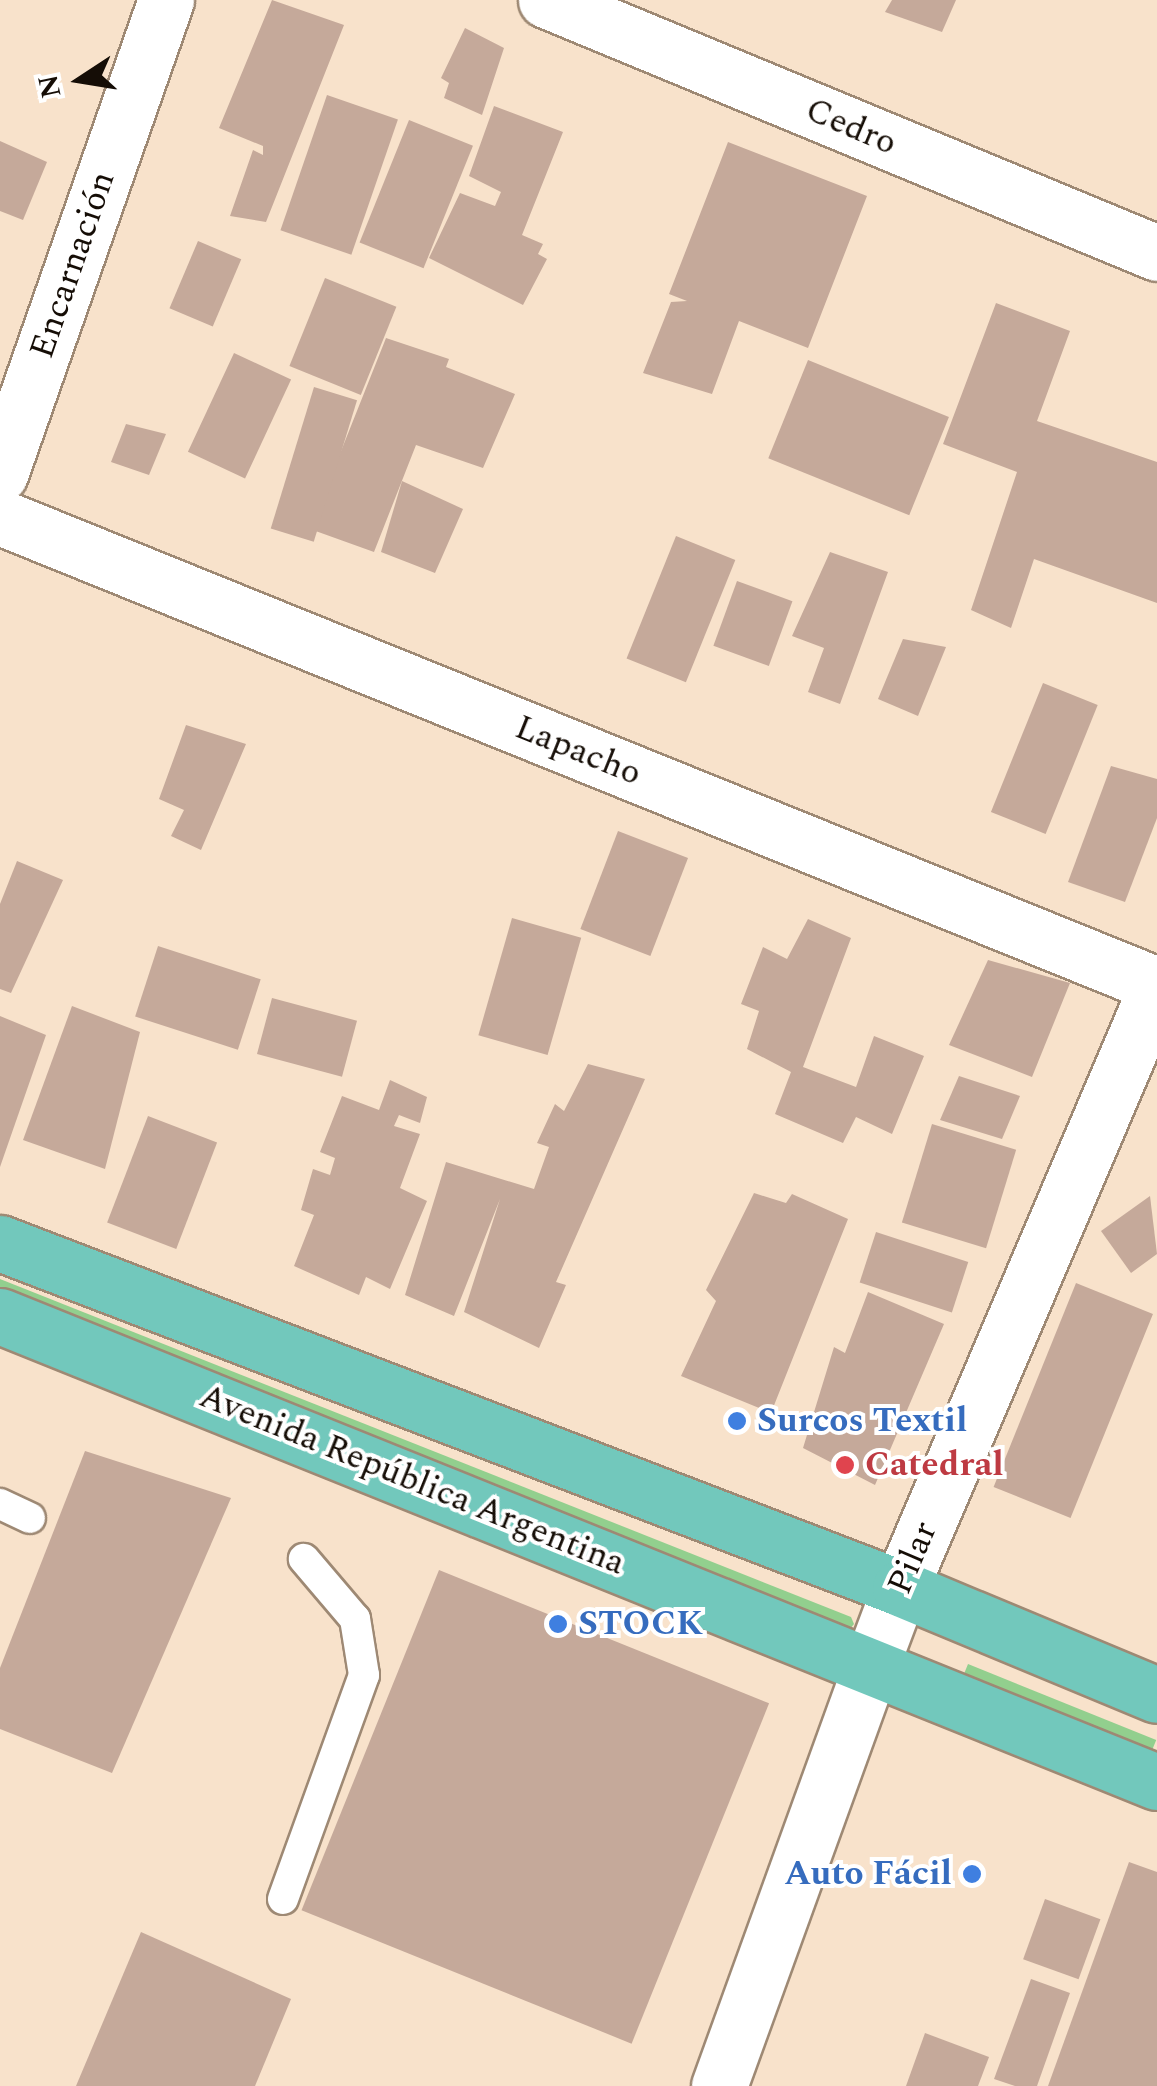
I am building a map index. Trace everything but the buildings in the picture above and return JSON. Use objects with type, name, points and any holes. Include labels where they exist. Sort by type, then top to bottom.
[{"type":"highway","name":"Avenida República Argentina","points":[[0,1244],[900,1588],[1157,1695]]},
{"type":"highway","name":"Avenida República Argentina","points":[[0,1316],[1157,1782]]},
{"type":"street","name":"Encarnación","points":[[0,474],[166,0]]},
{"type":"street","name":"Cedro","points":[[546,0],[1157,253]]},
{"type":"street","name":"Lapacho","points":[[0,517],[1157,985]]},
{"type":"street","name":"Pilar","points":[[718,2086],[900,1588],[1157,985]]},
{"type":"lane","points":[[0,1504],[30,1518]]},
{"type":"lane","points":[[283,1899],[364,1674],[355,1620],[304,1558]]},
{"type":"green space","points":[[0,1279],[851,1617],[854,1624],[850,1629],[0,1294]]},
{"type":"green space","points":[[968,1664],[1156,1740],[1151,1752],[963,1676]]},
{"type":"place","name":"Surcos Textil","points":[[737,1421]]},
{"type":"place","name":"Catedral","points":[[845,1465]]},
{"type":"place","name":"STOCK","points":[[558,1624]]},
{"type":"place","name":"Auto Fácil","points":[[972,1874]]}]
